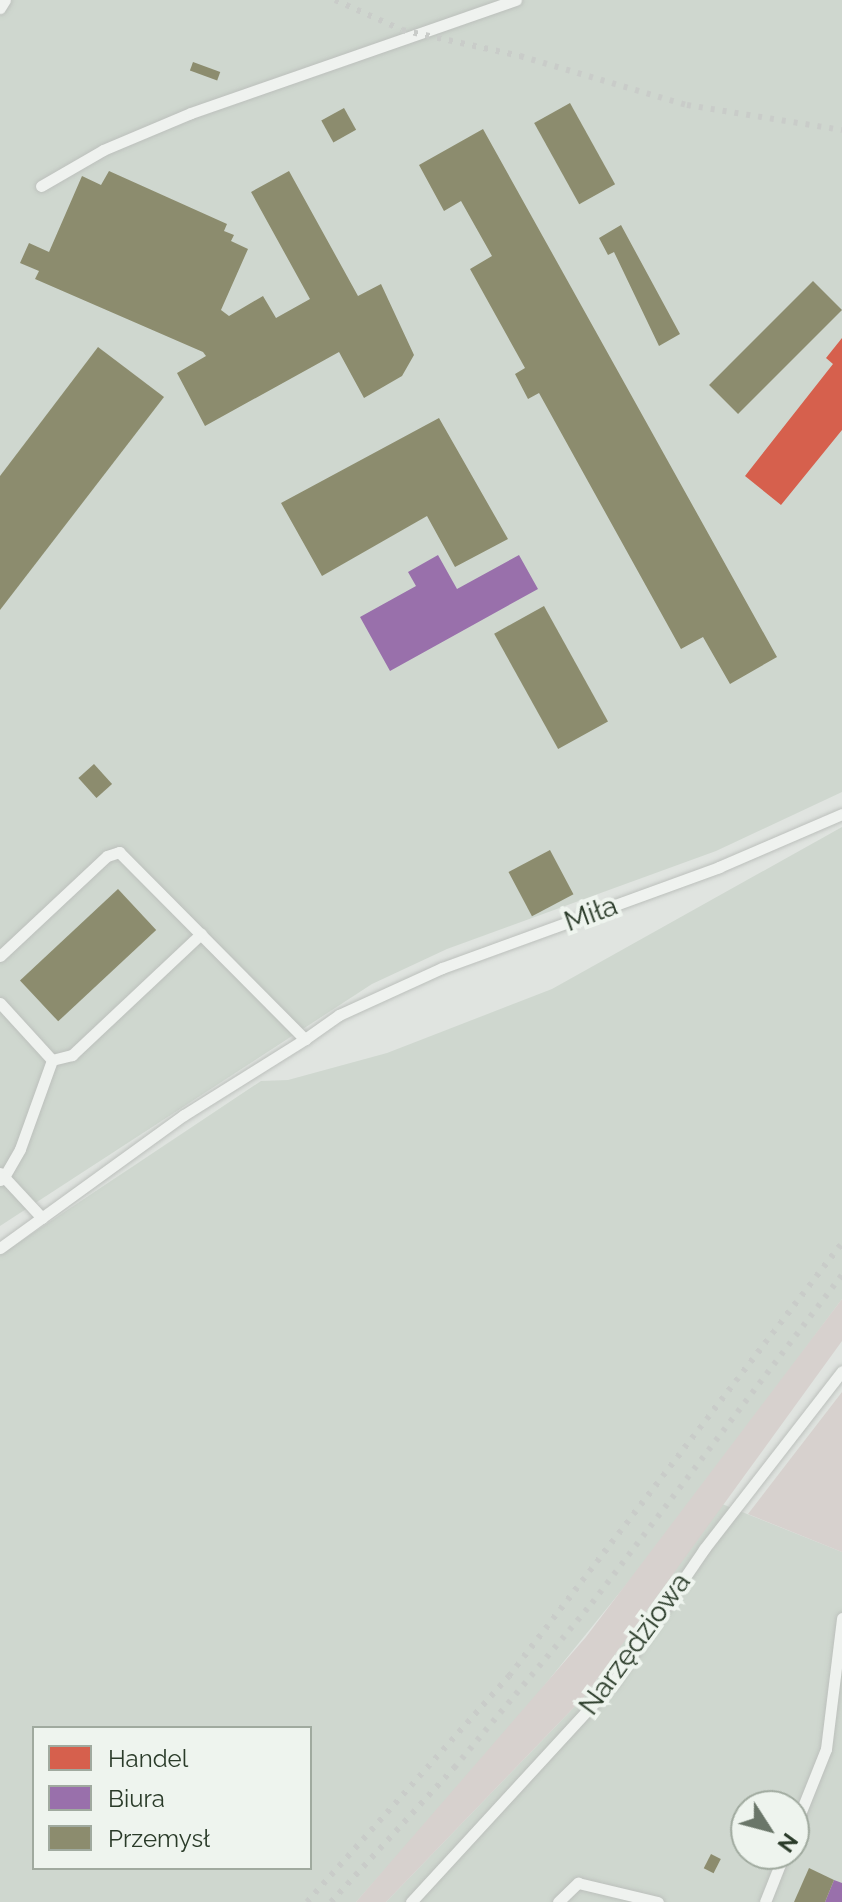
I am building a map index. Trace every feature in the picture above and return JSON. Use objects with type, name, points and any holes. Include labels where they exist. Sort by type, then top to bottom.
[{"type":"lane","points":[[0,8],[5,0]]},
{"type":"lane","points":[[41,186],[103,150],[191,113],[516,0]]},
{"type":"lane","name":"Miła","points":[[0,1248],[184,1115],[339,1015],[442,968],[719,867],[842,814]]},
{"type":"lane","points":[[0,956],[107,856],[119,852],[305,1039]]},
{"type":"lane","points":[[52,1060],[72,1055],[201,934]]},
{"type":"lane","points":[[0,1003],[52,1060]]},
{"type":"lane","points":[[42,1218],[1,1177],[20,1149],[52,1060]]},
{"type":"lane","name":"Narzędziowa","points":[[411,1902],[614,1681],[704,1549],[842,1371]]},
{"type":"lane","points":[[810,1790],[826,1749],[842,1618]]},
{"type":"lane","points":[[765,1902],[778,1870]]},
{"type":"lane","points":[[558,1902],[578,1883],[658,1902]]},
{"type":"shaded area","points":[[0,0],[842,0],[842,792],[716,851],[447,949],[372,984],[0,1226]]},
{"type":"shaded area","points":[[842,827],[842,1299],[664,1538],[496,1745],[356,1902],[0,1902],[0,1255],[261,1081],[288,1080],[387,1053],[552,989]]},
{"type":"shaded area","points":[[842,1299],[842,1341],[584,1697],[386,1902],[356,1902],[586,1637]]},
{"type":"shaded area","points":[[842,1392],[842,1552],[748,1514]]},
{"type":"shaded area","points":[[722,1504],[842,1552],[842,1902],[386,1902],[584,1697]]},
{"type":"building: Handel","points":[[842,338],[842,430],[781,505],[745,476],[833,364],[826,358]]},
{"type":"building: Biura","points":[[438,555],[457,589],[519,555],[538,589],[390,671],[360,617],[416,586],[408,572]]},
{"type":"building: Biura","points":[[834,1880],[842,1883],[842,1902],[825,1902]]},
{"type":"building: Przemysł","points":[[193,62],[220,72],[217,80],[190,70]]},
{"type":"building: Przemysł","points":[[570,103],[615,184],[579,204],[534,123]]},
{"type":"building: Przemysł","points":[[344,108],[356,130],[333,142],[321,121]]},
{"type":"building: Przemysł","points":[[483,129],[777,657],[730,684],[703,637],[681,649],[539,393],[528,399],[515,374],[525,368],[470,269],[492,256],[461,201],[444,211],[419,165]]},
{"type":"building: Przemysł","points":[[109,171],[227,224],[224,231],[234,235],[231,241],[248,249],[221,310],[229,316],[263,296],[276,318],[310,299],[251,192],[289,171],[358,296],[381,284],[414,355],[402,376],[364,398],[339,352],[205,426],[177,373],[206,356],[203,352],[35,279],[39,271],[20,263],[29,243],[49,252],[82,176],[101,185]]},
{"type":"building: Przemysł","points":[[621,225],[680,334],[659,346],[614,252],[608,255],[599,238]]},
{"type":"building: Przemysł","points":[[813,281],[842,310],[738,414],[709,385]]},
{"type":"building: Przemysł","points":[[98,347],[164,397],[0,610],[0,476]]},
{"type":"building: Przemysł","points":[[439,418],[508,539],[455,567],[427,516],[322,576],[281,503]]},
{"type":"building: Przemysł","points":[[544,606],[608,721],[558,749],[494,634]]},
{"type":"building: Przemysł","points":[[94,764],[112,784],[96,798],[78,778]]},
{"type":"building: Przemysł","points":[[550,850],[573,894],[532,916],[509,872]]},
{"type":"building: Przemysł","points":[[118,889],[156,930],[58,1021],[20,980]]},
{"type":"building: Przemysł","points":[[711,1854],[721,1859],[714,1873],[704,1868]]},
{"type":"building: Przemysł","points":[[810,1868],[834,1880],[825,1902],[794,1902]]},
{"type":"railway","points":[[335,0],[402,30],[520,56],[687,105],[842,130]]},
{"type":"railway","points":[[307,1902],[509,1676],[842,1243]]},
{"type":"railway","points":[[331,1902],[454,1768],[592,1603],[842,1275]]}]
